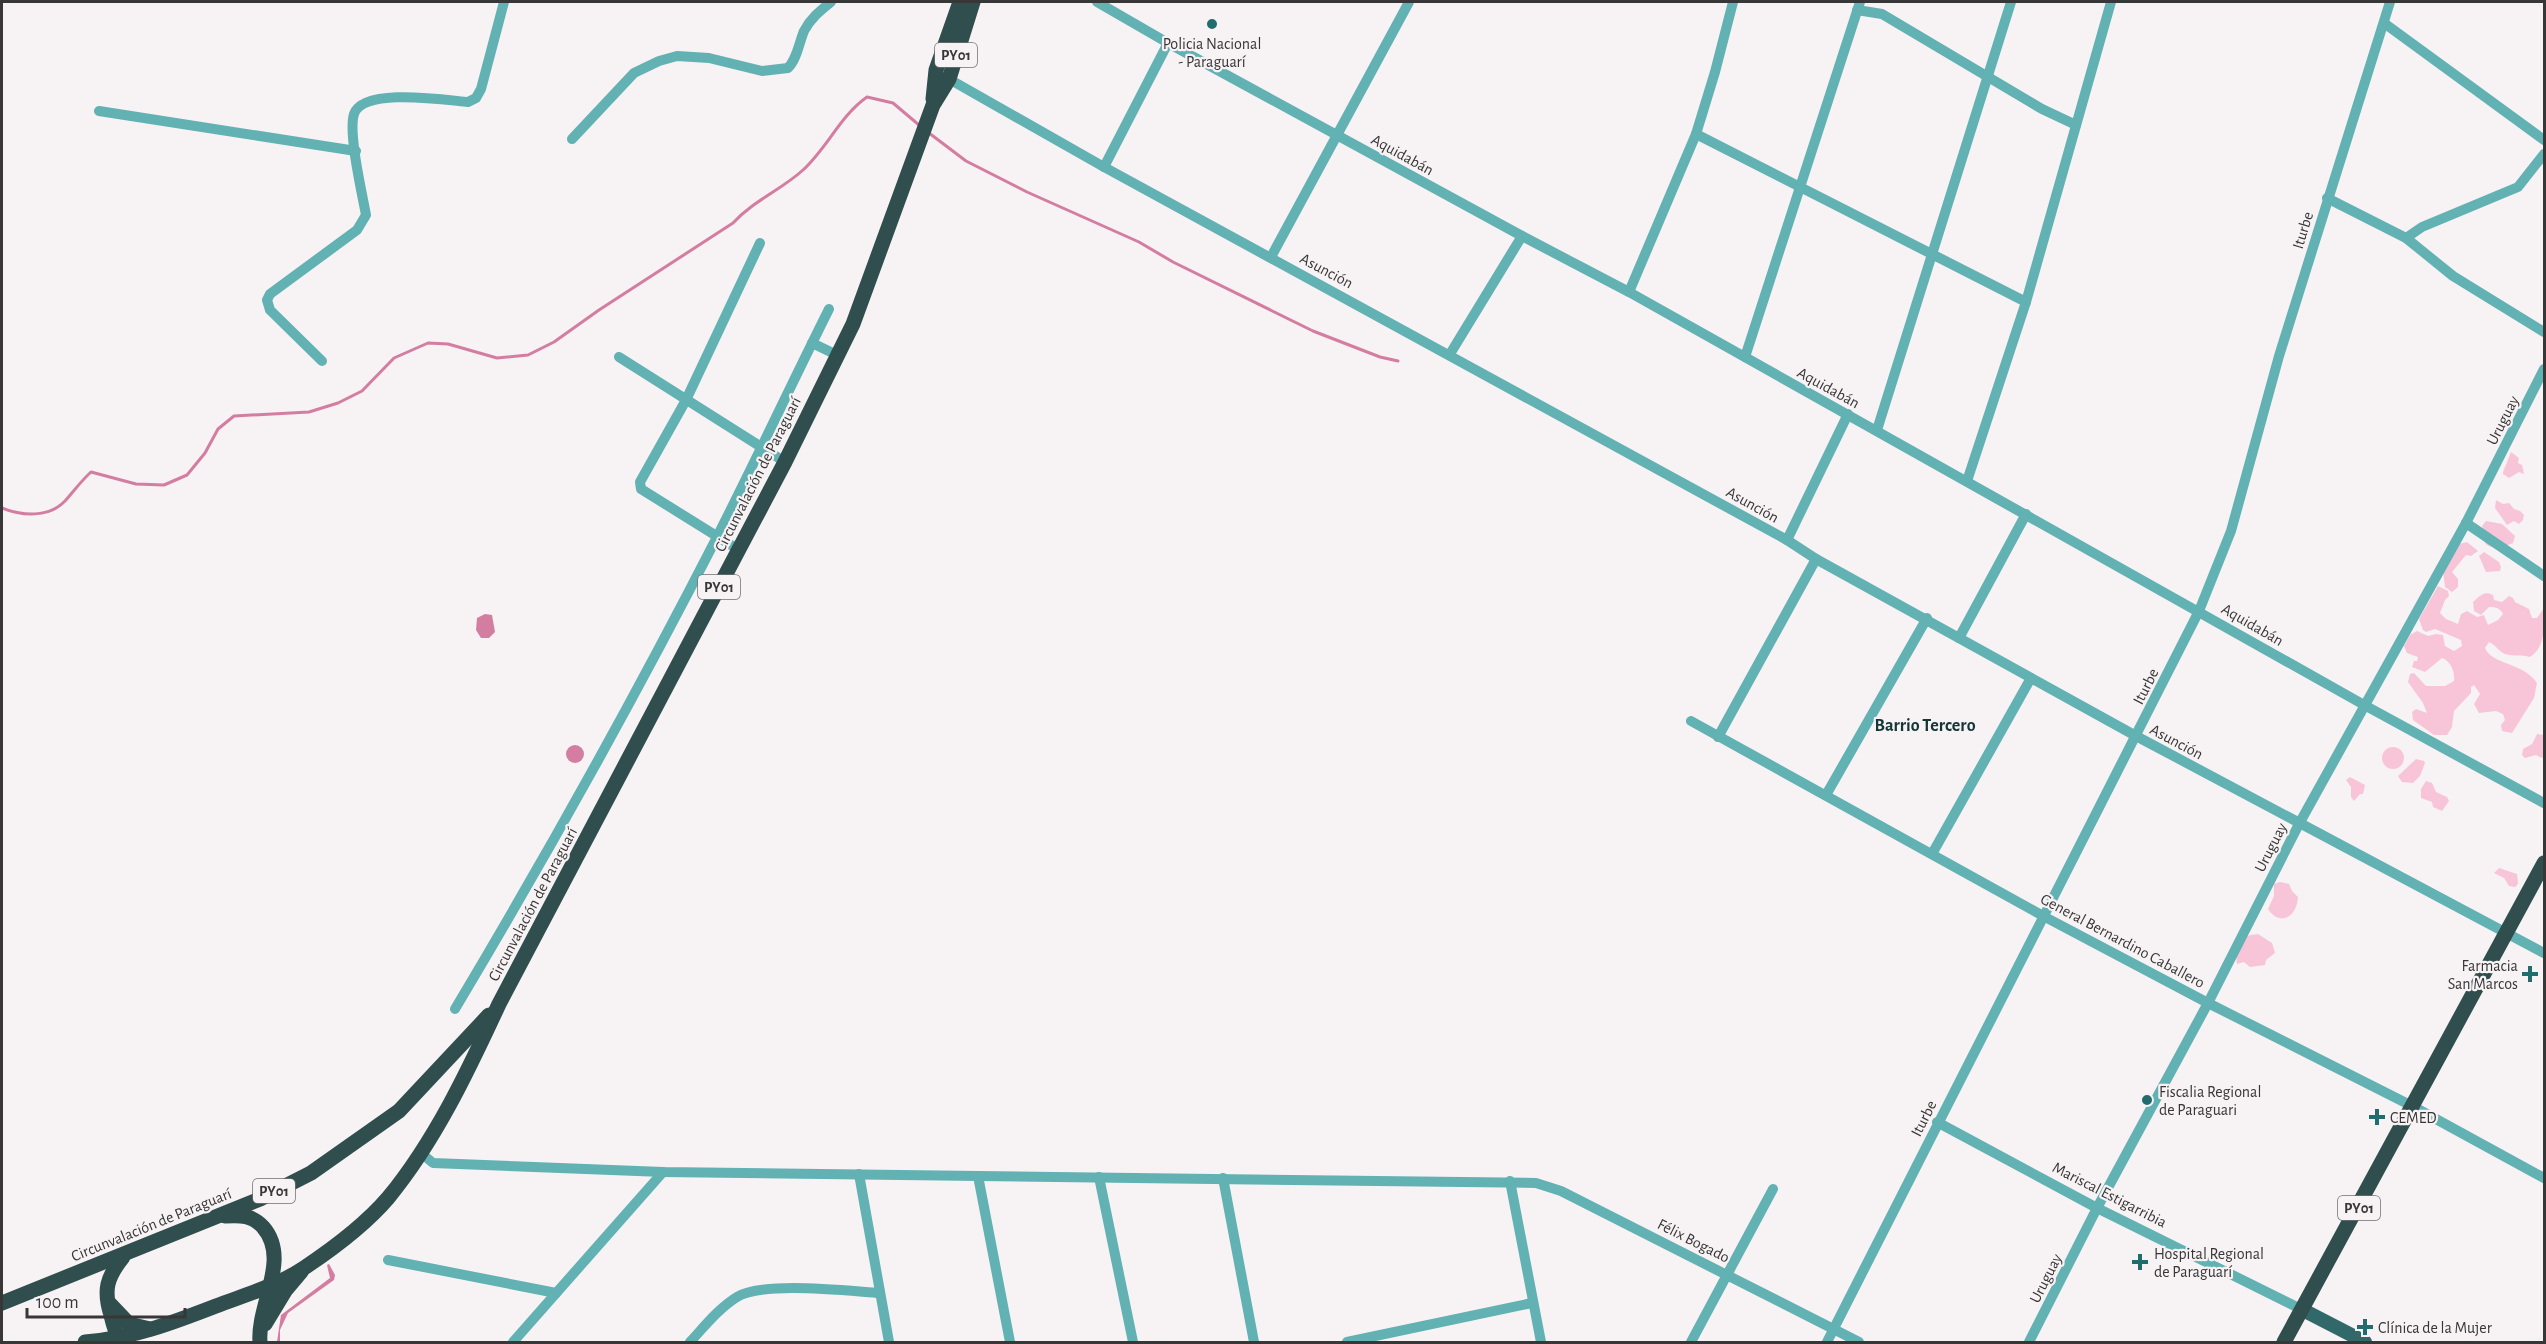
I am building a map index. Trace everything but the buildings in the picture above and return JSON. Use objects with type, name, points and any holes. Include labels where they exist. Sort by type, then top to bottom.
[{"type":"highway","name":"Circunvalación de Paraguarí","points":[[933,105],[936,70],[960,2]]},
{"type":"highway","name":"Circunvalación de Paraguarí","points":[[85,1342],[120,1341],[270,1284],[309,1264],[357,1228],[387,1198],[421,1153],[474,1058],[499,1005],[785,462],[853,324],[933,105],[949,79],[973,2]]},
{"type":"highway","name":"PY01","points":[[2284,1342],[2414,1107],[2544,863]]},
{"type":"highway","name":"Circunvalación de Paraguarí","points":[[2,1304],[260,1199],[311,1173],[391,1117],[499,1005]]},
{"type":"highway","points":[[215,1217],[239,1215],[255,1219],[273,1240],[275,1251],[260,1340]]},
{"type":"highway","points":[[120,1341],[106,1298],[106,1284],[112,1271],[125,1255]]},
{"type":"highway","points":[[260,1340],[285,1291],[309,1264]]},
{"type":"highway","points":[[106,1298],[118,1315],[129,1324],[150,1329]]},
{"type":"main road","name":"Mariscal Estigarribia","points":[[2303,1310],[2365,1342]]},
{"type":"street","points":[[322,361],[270,310],[267,300],[270,294],[357,230],[364,222],[366,215],[356,151],[354,113],[360,107],[376,99],[396,96],[468,102],[476,98],[481,89],[504,2]]},
{"type":"street","points":[[572,139],[634,73],[659,61],[677,56],[709,58],[762,71],[788,68],[813,16],[831,2]]},
{"type":"street","name":"Aquidabán","points":[[1097,2],[1522,236],[1629,292],[2366,706],[2544,803]]},
{"type":"street","points":[[1271,257],[1409,2]]},
{"type":"street","points":[[1629,292],[1696,134],[1733,2]]},
{"type":"street","points":[[1877,430],[2011,2]]},
{"type":"street","points":[[1967,481],[2026,302],[2111,2]]},
{"type":"street","name":"Iturbe","points":[[1827,1342],[2199,611],[2231,531],[2279,356],[2390,2]]},
{"type":"street","points":[[1745,357],[1859,6],[1882,14],[2042,109],[2076,125]]},
{"type":"street","points":[[2384,23],[2544,140]]},
{"type":"street","points":[[1104,167],[1168,43]]},
{"type":"street","name":"Asunción","points":[[949,79],[1104,167],[1787,540],[1816,559],[1927,618],[2136,736],[2544,953]]},
{"type":"street","points":[[99,111],[356,151]]},
{"type":"street","points":[[1696,134],[2026,302]]},
{"type":"street","points":[[2406,238],[2422,226],[2518,187],[2544,154]]},
{"type":"street","points":[[2327,198],[2406,238],[2453,276],[2544,332]]},
{"type":"street","points":[[1450,354],[1522,236]]},
{"type":"street","points":[[739,550],[641,489],[640,482],[686,400],[760,243]]},
{"type":"street","points":[[455,1009],[515,908],[717,536],[829,309]]},
{"type":"street","points":[[812,343],[837,355]]},
{"type":"street","points":[[619,357],[785,462]]},
{"type":"street","name":"Uruguay","points":[[2029,1342],[2097,1208],[2208,1003],[2299,824],[2466,523],[2544,372]]},
{"type":"street","points":[[1787,540],[1848,414]]},
{"type":"street","points":[[1959,638],[2026,514]]},
{"type":"street","points":[[2466,523],[2544,576]]},
{"type":"street","points":[[1718,737],[1816,559]]},
{"type":"street","points":[[1826,795],[1927,618]]},
{"type":"street","points":[[1932,854],[2031,678]]},
{"type":"street","name":"General Bernardino Caballero","points":[[1691,721],[2045,916],[2208,1003],[2414,1107],[2544,1178]]},
{"type":"street","name":"Mariscal Estigarribia","points":[[1937,1122],[2097,1208],[2303,1310]]},
{"type":"street","name":"Félix Bogado","points":[[421,1153],[433,1163],[663,1172],[1536,1183],[1561,1191],[1859,1342]]},
{"type":"street","points":[[513,1342],[663,1172]]},
{"type":"street","points":[[859,1174],[889,1342]]},
{"type":"street","points":[[978,1176],[1010,1342]]},
{"type":"street","points":[[1099,1177],[1133,1342]]},
{"type":"street","points":[[1223,1178],[1254,1342]]},
{"type":"street","points":[[1510,1181],[1541,1342]]},
{"type":"street","points":[[1691,1342],[1773,1189]]},
{"type":"street","points":[[388,1260],[556,1293]]},
{"type":"street","points":[[690,1342],[737,1296],[754,1290],[880,1293]]},
{"type":"street","points":[[1347,1342],[1532,1303]]},
{"type":"shaded area","points":[[2511,452],[2519,458],[2518,463],[2522,465],[2524,474],[2519,472],[2509,478],[2503,472]]},
{"type":"shaded area","points":[[2496,500],[2503,504],[2509,503],[2514,509],[2520,511],[2524,515],[2523,520],[2519,524],[2514,521],[2507,525],[2495,508]]},
{"type":"shaded area","points":[[2486,521],[2502,524],[2515,536],[2513,543],[2498,547],[2486,544],[2482,526]]},
{"type":"shaded area","points":[[2467,542],[2478,551],[2471,556],[2466,555],[2452,572],[2458,579],[2458,587],[2452,592],[2445,587],[2443,571],[2459,544]]},
{"type":"shaded area","points":[[2484,552],[2499,562],[2500,571],[2486,572],[2479,556]]},
{"type":"shaded area","points":[[2438,586],[2448,591],[2449,596],[2440,613],[2446,619],[2458,624],[2461,614],[2467,611],[2477,617],[2484,615],[2488,625],[2498,620],[2503,614],[2498,608],[2489,607],[2481,615],[2474,611],[2473,602],[2485,593],[2493,595],[2494,600],[2502,602],[2509,596],[2513,598],[2515,602],[2529,609],[2532,618],[2537,618],[2544,608],[2544,629],[2541,642],[2539,648],[2530,657],[2505,654],[2489,642],[2485,648],[2494,658],[2524,671],[2537,683],[2534,698],[2512,733],[2502,731],[2501,725],[2505,720],[2503,714],[2496,711],[2479,713],[2474,704],[2480,694],[2474,685],[2471,687],[2471,693],[2454,711],[2452,727],[2447,735],[2434,735],[2413,720],[2412,712],[2416,709],[2427,713],[2423,703],[2408,682],[2410,674],[2414,673],[2426,686],[2445,686],[2454,681],[2454,678],[2450,664],[2442,658],[2425,672],[2412,667],[2418,657],[2407,653],[2404,646],[2410,635],[2417,631],[2428,636],[2443,635],[2445,646],[2454,651],[2462,646],[2461,640],[2435,629],[2426,632],[2423,630],[2419,619]]},
{"type":"shaded area","points":[[485,614],[492,615],[495,632],[489,638],[481,638],[476,630],[477,618]]},
{"type":"shaded area","points":[[2537,734],[2544,735],[2544,756],[2542,758],[2536,755],[2525,758],[2522,755],[2523,749],[2532,744]]},
{"type":"shaded area","points":[[575,745],[581,748],[584,754],[581,760],[575,763],[569,760],[566,754],[569,748]]},
{"type":"shaded area","points":[[2393,747],[2403,754],[2404,758],[2397,768],[2393,769],[2383,762],[2382,758],[2389,748]]},
{"type":"shaded area","points":[[2416,759],[2425,763],[2420,776],[2413,783],[2402,782],[2398,776]]},
{"type":"shaded area","points":[[2350,777],[2365,785],[2363,794],[2360,794],[2354,801],[2351,797],[2351,787],[2346,780]]},
{"type":"shaded area","points":[[2426,781],[2432,783],[2436,792],[2447,797],[2449,801],[2442,811],[2433,807],[2432,802],[2421,798],[2421,789]]},
{"type":"shaded area","points":[[2499,868],[2517,874],[2518,884],[2515,887],[2509,886],[2504,878],[2494,873]]},
{"type":"shaded area","points":[[2280,882],[2289,884],[2298,897],[2295,910],[2283,918],[2278,918],[2268,909],[2274,896],[2274,884]]},
{"type":"shaded area","points":[[2258,934],[2272,943],[2275,953],[2266,960],[2265,965],[2250,967],[2244,962],[2237,964],[2237,952],[2242,941],[2249,935]]},
{"type":"shaded area","points":[[329,1264],[335,1275],[334,1280],[288,1313],[280,1330],[280,1342],[277,1342],[281,1315],[330,1278],[327,1265]]},
{"type":"waterway","points":[[2,508],[18,513],[35,514],[59,507],[91,472],[136,484],[164,485],[187,475],[205,453],[218,429],[234,416],[309,412],[338,403],[362,391],[394,358],[428,343],[448,344],[497,358],[528,355],[554,342],[733,223],[749,208],[794,177],[812,161],[849,113],[867,97],[893,103],[919,125]]},
{"type":"waterway","points":[[929,133],[966,161],[1027,192],[1139,242],[1173,262],[1313,331],[1380,357],[1398,361]]},
{"type":"place","name":"Policia Nacional - Paraguarí","points":[[1212,24]]},
{"type":"place","name":"Farmacia San Marcos","points":[[2530,974]]},
{"type":"place","name":"Fiscalia Regional de Paraguari","points":[[2147,1100]]},
{"type":"place","name":"CEMED","points":[[2377,1117]]},
{"type":"place","name":"Hospital Regional de Paraguarí","points":[[2140,1262]]},
{"type":"place","name":"Clínica de la Mujer","points":[[2365,1327]]},
{"type":"district","name":"Barrio Tercero","points":[[1925,725]]}]
